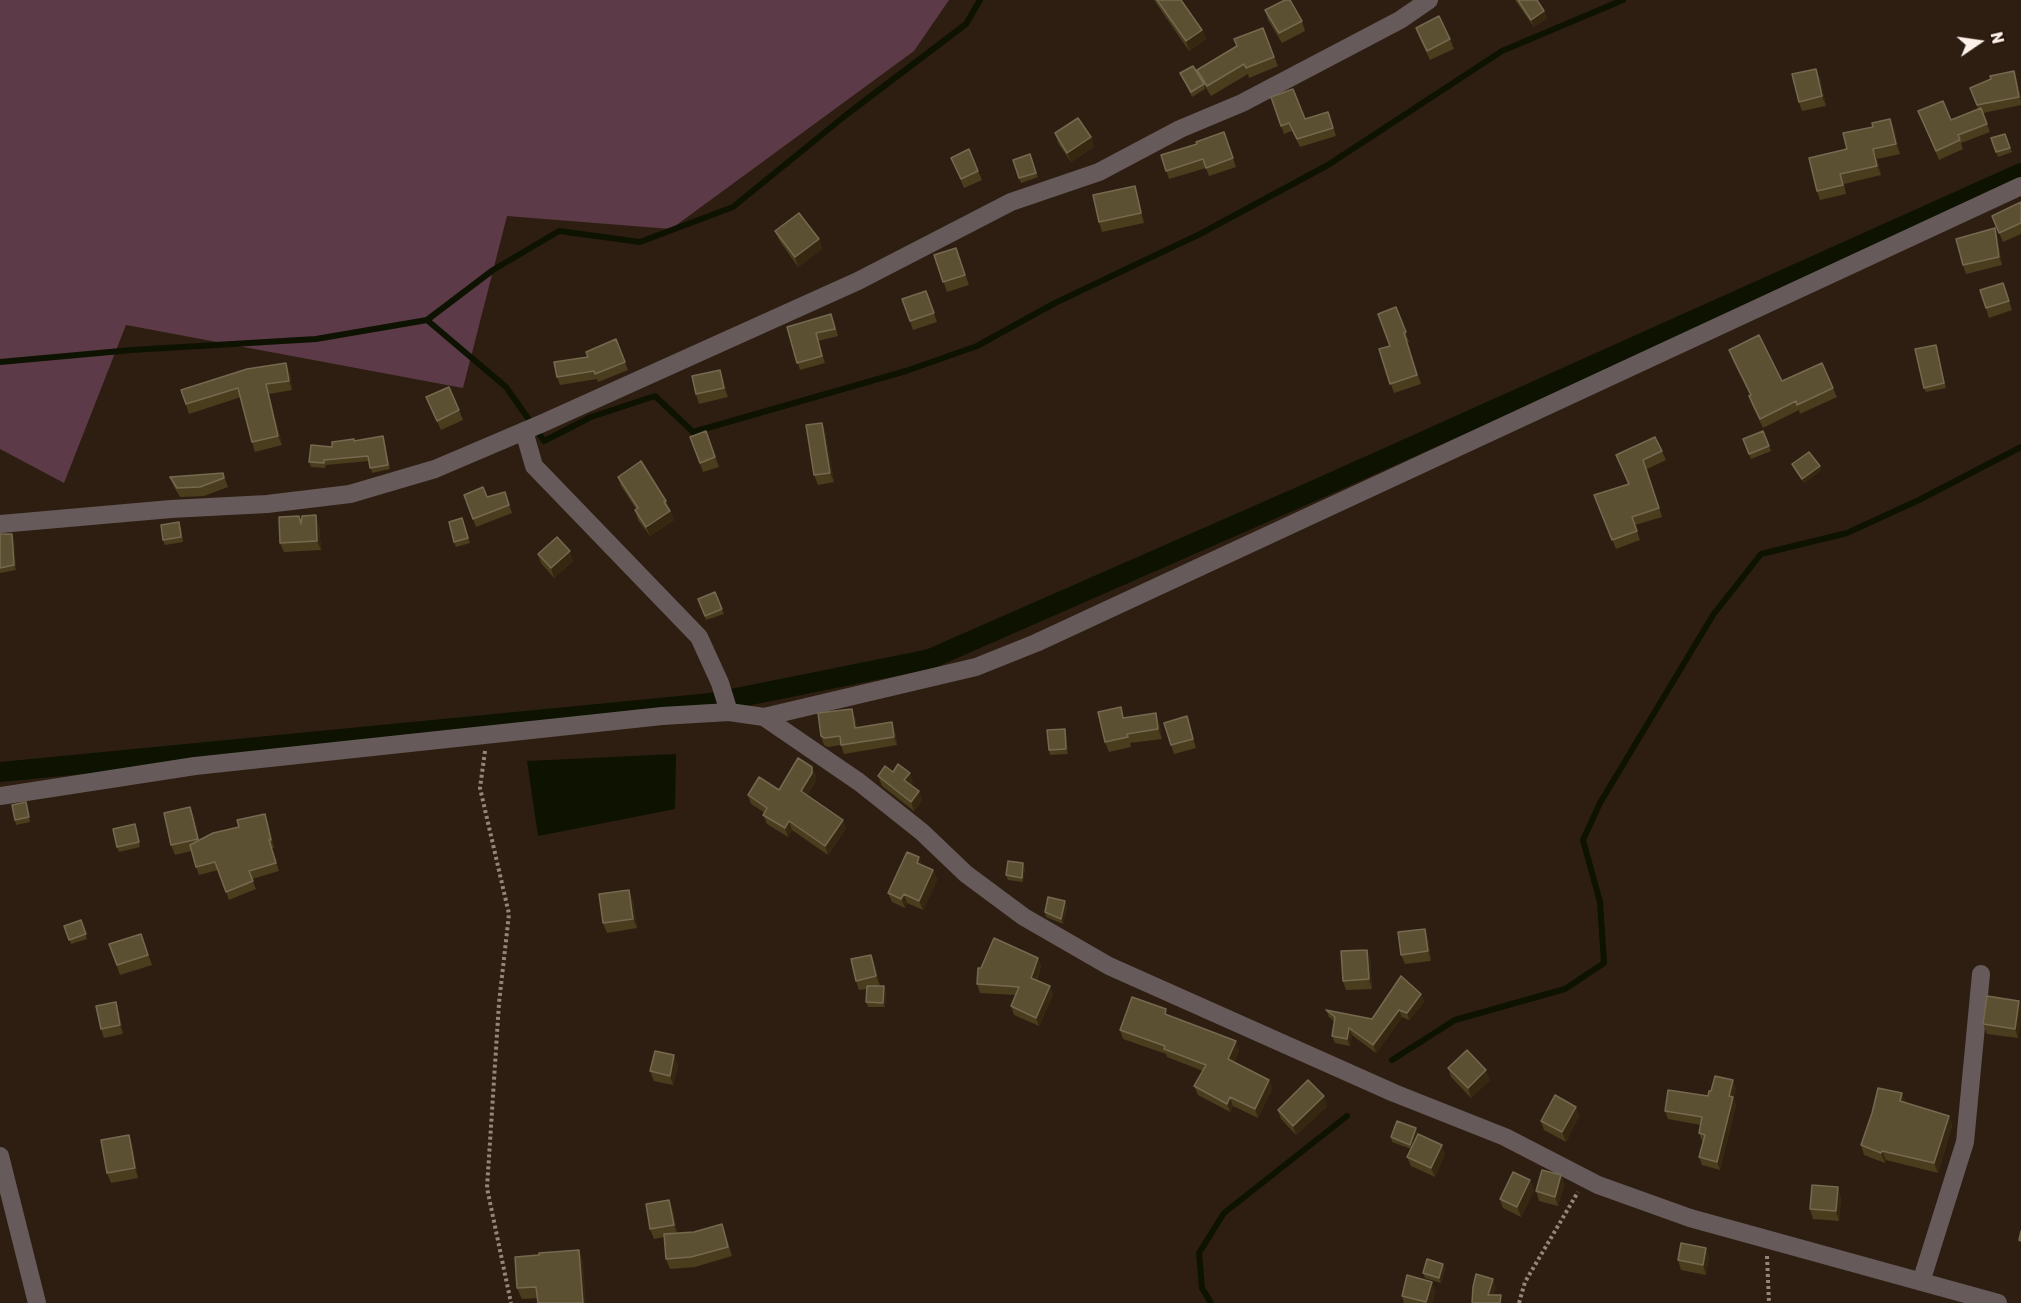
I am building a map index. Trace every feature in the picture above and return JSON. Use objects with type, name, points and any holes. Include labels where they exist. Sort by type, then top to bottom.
[{"type":"street","points":[[0,524],[171,509],[267,504],[350,494],[435,469],[858,281],[1011,202],[1099,172],[1180,129],[1252,98],[1400,20],[1429,0]]},
{"type":"street","points":[[0,796],[195,766],[662,716],[729,712],[764,717],[976,667],[1036,643],[2021,186]]},
{"type":"street","points":[[524,431],[534,466],[699,637],[720,683],[729,712]]},
{"type":"street","points":[[764,717],[859,782],[922,832],[966,874],[1024,917],[1109,966],[1394,1093],[1505,1137],[1598,1185],[1690,1218],[1998,1303]]},
{"type":"street","points":[[1920,1282],[1965,1142],[1981,974]]},
{"type":"street","points":[[0,1156],[37,1303]]},
{"type":"path","points":[[486,735],[480,788],[509,914],[499,1003],[487,1188],[512,1303]]},
{"type":"path","points":[[1519,1303],[1525,1282],[1585,1179]]},
{"type":"path","points":[[1767,1239],[1769,1303]]},
{"type":"shaded area","points":[[0,0],[949,0],[914,51],[671,229],[507,216],[463,388],[126,325],[64,483],[0,449]]},
{"type":"shaded area","points":[[676,754],[675,809],[538,836],[527,761]]},
{"type":"building","points":[[1157,0],[1181,0],[1202,30],[1186,41]]},
{"type":"building","points":[[1285,0],[1290,0],[1302,21],[1279,33],[1265,10]]},
{"type":"building","points":[[1518,0],[1537,0],[1544,11],[1531,20]]},
{"type":"building","points":[[1439,16],[1450,39],[1427,51],[1416,28]]},
{"type":"building","points":[[1263,28],[1274,57],[1246,68],[1244,64],[1207,86],[1197,70],[1237,46],[1234,39]]},
{"type":"building","points":[[1193,66],[1204,84],[1191,92],[1180,73]]},
{"type":"building","points":[[1816,69],[1822,96],[1799,102],[1792,74]]},
{"type":"building","points":[[2014,71],[2019,97],[1977,105],[1970,88],[1991,79],[1990,76]]},
{"type":"building","points":[[1293,89],[1305,119],[1328,112],[1333,128],[1297,139],[1289,123],[1281,126],[1271,97]]},
{"type":"building","points":[[1943,101],[1951,120],[1981,108],[1987,124],[1958,135],[1960,140],[1936,151],[1918,111]]},
{"type":"building","points":[[1078,118],[1091,137],[1067,153],[1055,133]]},
{"type":"building","points":[[1890,119],[1896,144],[1873,149],[1877,166],[1840,174],[1843,185],[1817,191],[1809,158],[1847,149],[1843,133],[1873,127],[1872,123]]},
{"type":"building","points":[[1224,132],[1233,158],[1206,168],[1203,159],[1166,171],[1161,155],[1197,144],[1196,142]]},
{"type":"building","points":[[2005,134],[2010,148],[1996,152],[1991,138]]},
{"type":"building","points":[[969,149],[978,171],[961,179],[951,158]]},
{"type":"building","points":[[1030,154],[1036,173],[1019,178],[1013,160]]},
{"type":"building","points":[[1135,186],[1141,213],[1099,222],[1093,195]]},
{"type":"building","points":[[2021,202],[2021,223],[1999,233],[1992,216]]},
{"type":"building","points":[[799,213],[819,239],[795,257],[775,231]]},
{"type":"building","points":[[1995,228],[1999,257],[1963,265],[1956,239]]},
{"type":"building","points":[[956,248],[965,275],[943,282],[934,255]]},
{"type":"building","points":[[2003,283],[2009,301],[1986,308],[1980,290]]},
{"type":"building","points":[[926,291],[934,313],[910,321],[902,299]]},
{"type":"building","points":[[1396,307],[1406,332],[1404,333],[1417,375],[1390,384],[1379,349],[1390,346],[1378,314]]},
{"type":"building","points":[[831,314],[835,329],[816,333],[822,356],[797,363],[787,327]]},
{"type":"building","points":[[1759,335],[1782,381],[1822,363],[1833,388],[1797,405],[1796,401],[1760,419],[1729,350]]},
{"type":"building","points":[[616,339],[625,362],[595,374],[594,371],[557,377],[554,362],[588,357],[586,352]]},
{"type":"building","points":[[1936,345],[1944,383],[1924,388],[1915,349]]},
{"type":"building","points":[[286,363],[289,381],[266,384],[278,436],[252,442],[238,388],[186,404],[181,390],[247,369]]},
{"type":"building","points":[[720,370],[724,388],[696,394],[692,376]]},
{"type":"building","points":[[449,387],[459,410],[437,421],[426,397]]},
{"type":"building","points":[[822,423],[830,473],[814,475],[806,425]]},
{"type":"building","points":[[706,431],[715,457],[700,463],[690,437]]},
{"type":"building","points":[[1763,431],[1769,446],[1749,454],[1743,439]]},
{"type":"building","points":[[383,436],[388,465],[370,468],[368,456],[324,460],[324,463],[309,462],[311,445],[332,447],[332,442]]},
{"type":"building","points":[[1655,437],[1662,451],[1643,460],[1659,508],[1632,517],[1637,531],[1612,540],[1594,495],[1629,484],[1616,455]]},
{"type":"building","points":[[1809,452],[1820,466],[1802,479],[1792,464]]},
{"type":"building","points":[[641,461],[670,511],[646,527],[635,510],[638,508],[618,477]]},
{"type":"building","points":[[223,473],[224,478],[200,487],[177,488],[170,477]]},
{"type":"building","points":[[483,487],[487,497],[505,492],[509,505],[473,519],[464,495]]},
{"type":"building","points":[[316,515],[317,541],[280,543],[279,517],[299,516],[301,524],[302,516]]},
{"type":"building","points":[[462,518],[468,538],[454,542],[449,522]]},
{"type":"building","points":[[179,522],[181,537],[163,540],[161,525]]},
{"type":"building","points":[[0,534],[12,534],[14,565],[0,568]]},
{"type":"building","points":[[557,537],[570,551],[551,568],[538,554]]},
{"type":"building","points":[[715,592],[722,609],[705,616],[698,599]]},
{"type":"building","points":[[1121,707],[1123,718],[1156,713],[1158,729],[1127,734],[1128,737],[1105,742],[1098,712]]},
{"type":"building","points":[[852,709],[855,728],[892,722],[894,737],[841,745],[840,736],[825,738],[821,736],[818,713]]},
{"type":"building","points":[[1187,716],[1193,739],[1171,745],[1164,723]]},
{"type":"building","points":[[1065,729],[1066,749],[1049,750],[1047,730]]},
{"type":"building","points":[[798,758],[812,767],[812,773],[801,791],[843,820],[825,846],[789,821],[785,828],[763,815],[767,808],[748,795],[759,777],[779,790]]},
{"type":"building","points":[[898,764],[910,773],[904,780],[919,791],[911,802],[878,776],[885,766],[893,772]]},
{"type":"building","points":[[26,802],[29,817],[15,820],[12,805]]},
{"type":"building","points":[[190,807],[198,839],[171,845],[164,813]]},
{"type":"building","points":[[265,814],[276,863],[249,871],[253,881],[226,892],[215,862],[196,867],[190,845],[213,833],[239,827],[237,820]]},
{"type":"building","points":[[135,824],[139,842],[117,847],[113,829]]},
{"type":"building","points":[[907,852],[919,857],[917,863],[933,870],[919,901],[904,894],[901,899],[888,893]]},
{"type":"building","points":[[1008,861],[1023,863],[1022,878],[1006,875]]},
{"type":"building","points":[[629,890],[633,919],[603,923],[599,894]]},
{"type":"building","points":[[1048,897],[1065,901],[1061,919],[1045,912]]},
{"type":"building","points":[[81,920],[86,934],[69,940],[64,926]]},
{"type":"building","points":[[1425,929],[1428,951],[1401,955],[1398,932]]},
{"type":"building","points":[[141,934],[148,955],[117,965],[109,944]]},
{"type":"building","points":[[994,938],[1038,958],[1031,978],[1050,986],[1036,1018],[1011,1006],[1019,987],[977,984],[978,968],[981,968]]},
{"type":"building","points":[[1367,950],[1369,979],[1343,981],[1341,951]]},
{"type":"building","points":[[871,955],[876,976],[856,981],[851,959]]},
{"type":"building","points":[[1401,976],[1421,994],[1407,1013],[1399,1010],[1373,1045],[1349,1028],[1347,1039],[1332,1036],[1335,1017],[1326,1010],[1372,1019]]},
{"type":"building","points":[[867,986],[884,986],[883,1003],[866,1002]]},
{"type":"building","points":[[1987,996],[2019,1001],[2015,1029],[1983,1024]]},
{"type":"building","points":[[1132,997],[1166,1009],[1165,1014],[1236,1041],[1228,1059],[1269,1080],[1255,1109],[1230,1097],[1227,1104],[1194,1086],[1206,1065],[1164,1049],[1165,1046],[1120,1030]]},
{"type":"building","points":[[116,1002],[120,1025],[101,1029],[96,1006]]},
{"type":"building","points":[[1467,1050],[1486,1070],[1468,1088],[1448,1068]]},
{"type":"building","points":[[655,1051],[674,1055],[670,1076],[650,1071]]},
{"type":"building","points":[[1715,1076],[1733,1080],[1729,1096],[1733,1097],[1717,1162],[1699,1157],[1705,1135],[1699,1133],[1702,1117],[1665,1111],[1668,1090],[1708,1096]]},
{"type":"building","points":[[1308,1080],[1324,1096],[1293,1126],[1278,1110]]},
{"type":"building","points":[[1878,1088],[1902,1093],[1900,1101],[1949,1116],[1934,1163],[1882,1151],[1881,1153],[1861,1145]]},
{"type":"building","points":[[1555,1095],[1576,1107],[1562,1132],[1541,1121]]},
{"type":"building","points":[[1397,1121],[1416,1128],[1410,1145],[1391,1137]]},
{"type":"building","points":[[1418,1134],[1442,1145],[1431,1168],[1407,1157]]},
{"type":"building","points":[[129,1135],[135,1168],[107,1173],[101,1140]]},
{"type":"building","points":[[1542,1170],[1561,1175],[1555,1197],[1536,1191]]},
{"type":"building","points":[[1513,1172],[1530,1180],[1517,1207],[1500,1199]]},
{"type":"building","points":[[1812,1185],[1838,1187],[1836,1211],[1810,1209]]},
{"type":"building","points":[[669,1200],[674,1225],[650,1229],[646,1204]]},
{"type":"building","points":[[722,1224],[728,1247],[691,1257],[666,1259],[664,1234],[694,1232]]},
{"type":"building","points":[[1681,1243],[1706,1248],[1703,1265],[1678,1260]]},
{"type":"building","points":[[579,1250],[583,1303],[538,1303],[536,1287],[517,1288],[515,1257]]},
{"type":"building","points":[[1427,1259],[1443,1264],[1439,1278],[1423,1273]]},
{"type":"building","points":[[1476,1274],[1493,1279],[1488,1295],[1501,1295],[1500,1303],[1472,1303]]},
{"type":"building","points":[[1407,1275],[1432,1282],[1426,1302],[1402,1296]]},
{"type":"waterway","points":[[0,362],[132,350],[316,339],[427,320],[493,270],[559,231],[640,242],[733,207],[846,115],[966,24],[980,0]]},
{"type":"waterway","points":[[427,320],[506,387],[544,441],[591,417],[655,396],[693,432],[906,371],[977,346],[1055,303],[1200,234],[1328,165],[1502,51],[1623,0]]},
{"type":"waterway","points":[[0,772],[711,703],[930,659],[1313,491],[2021,173]]},
{"type":"waterway","points":[[1392,1060],[1455,1020],[1565,989],[1604,963],[1600,902],[1583,840],[1600,803],[1713,615],[1761,554],[1847,533],[1919,500],[2021,447]]},
{"type":"waterway","points":[[1211,1303],[1202,1288],[1199,1253],[1224,1213],[1347,1116]]}]
